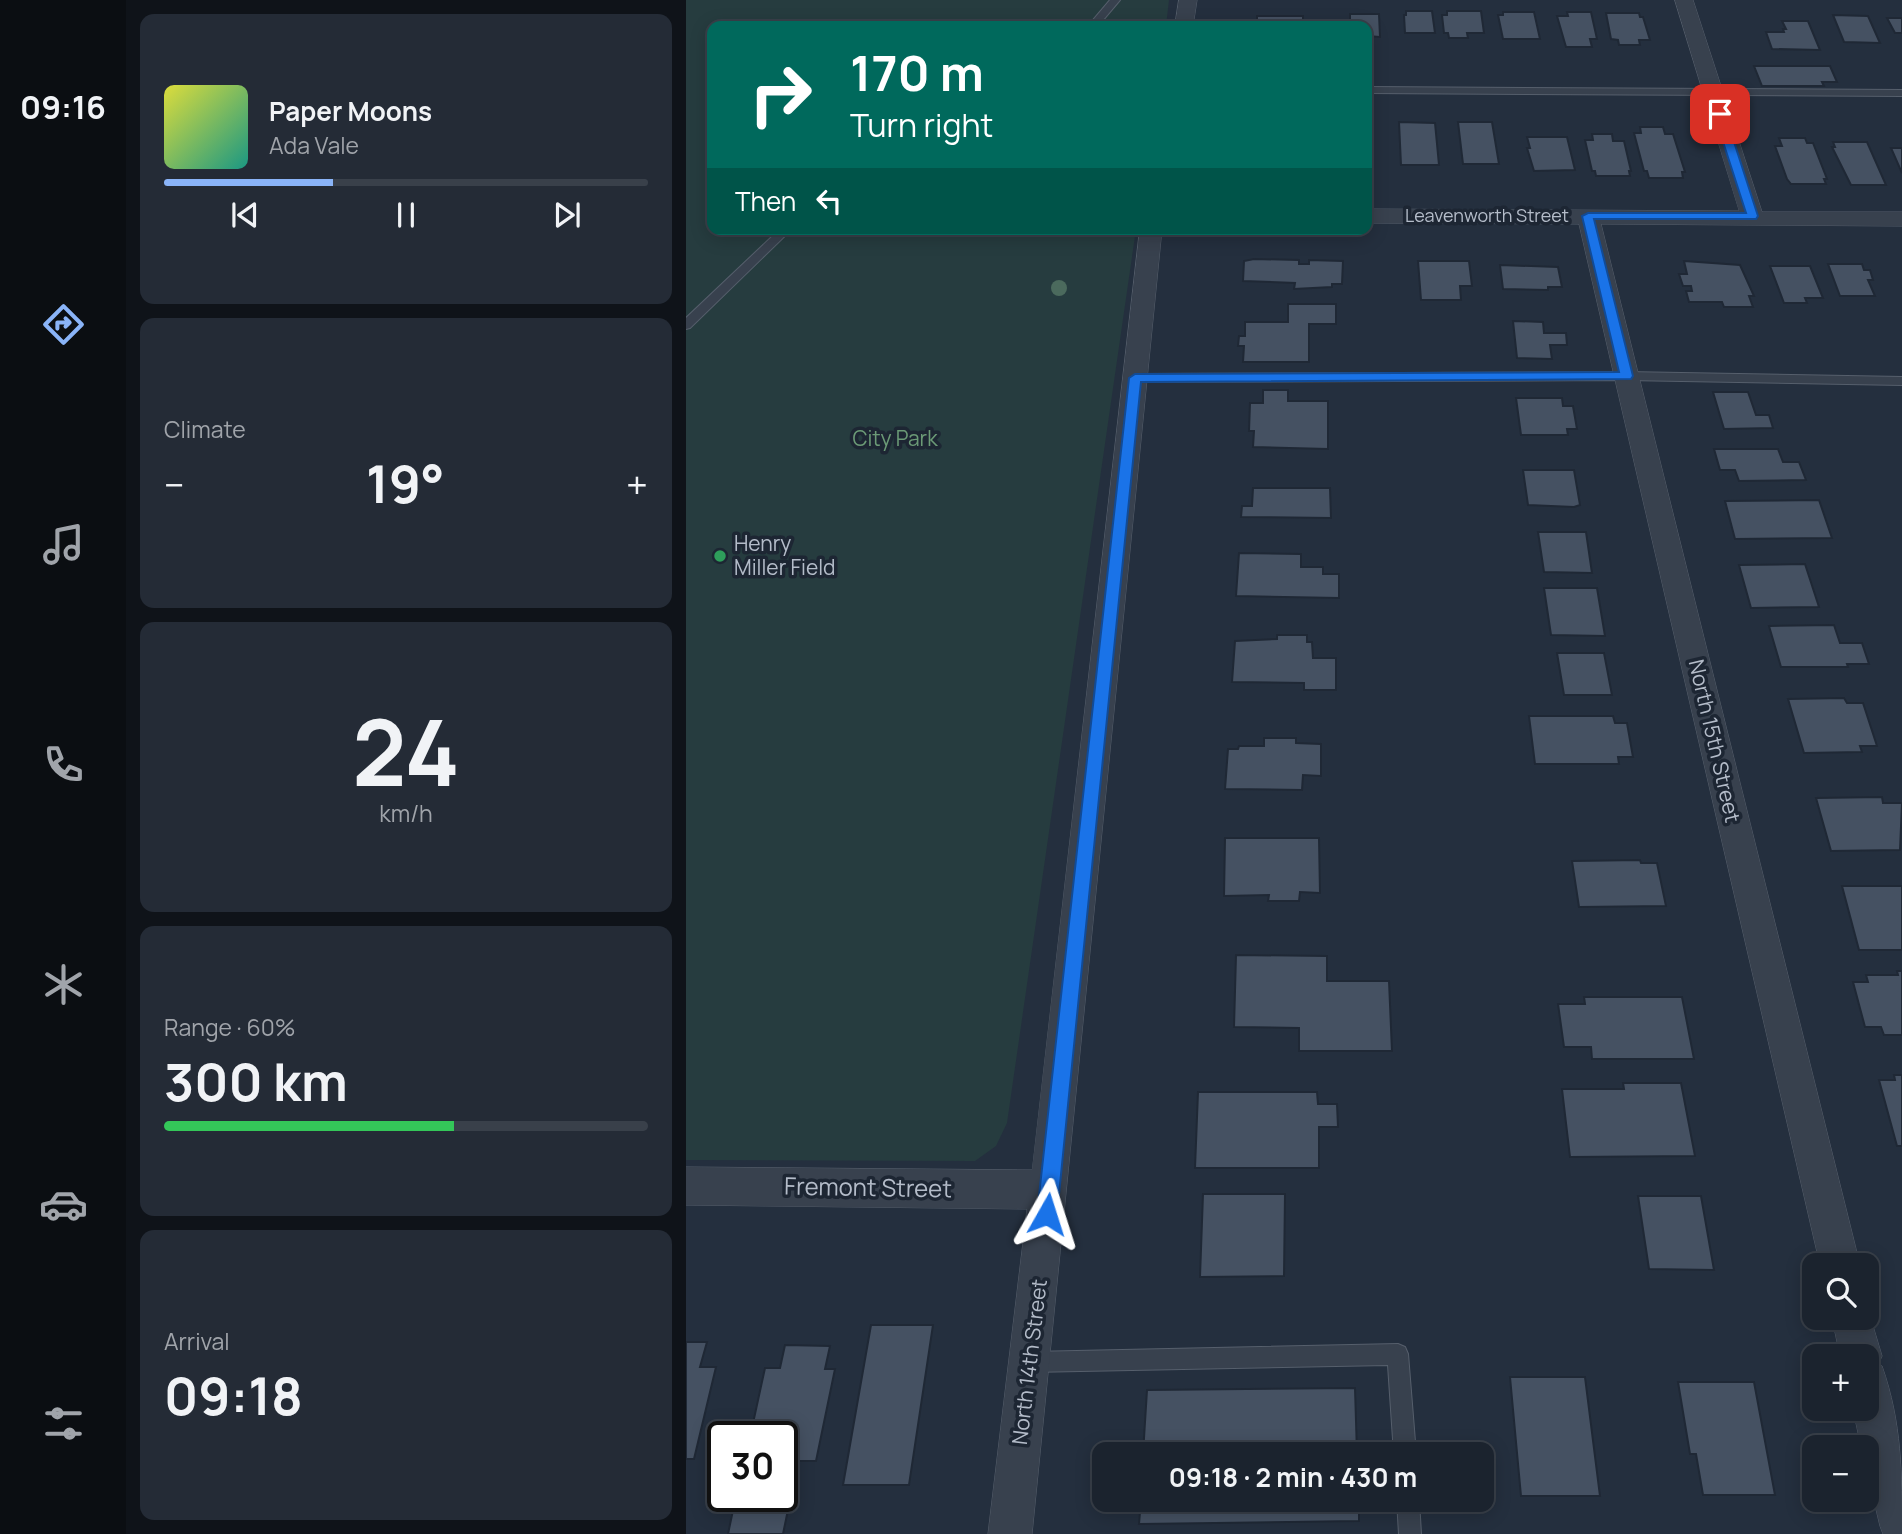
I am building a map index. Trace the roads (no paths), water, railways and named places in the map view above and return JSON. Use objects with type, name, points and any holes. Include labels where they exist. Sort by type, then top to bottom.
[{"type":"street","points":[[1185,21],[1188,0]]},
{"type":"street","points":[[1684,0],[1752,216]]},
{"type":"street","name":"Leavenworth Street","points":[[1372,216],[1752,216],[1902,219]]},
{"type":"street","name":"North 15th Street","points":[[1588,216],[1837,1253]]},
{"type":"street","name":"North 14th Street","points":[[1010,1534],[1150,235]]},
{"type":"street","name":"Fremont Street","points":[[686,1185],[1049,1190]]},
{"type":"street","points":[[1877,1421],[1902,1526]]},
{"type":"lane","points":[[1097,21],[1115,0]]},
{"type":"lane","points":[[1372,90],[1902,93]]},
{"type":"lane","points":[[686,325],[781,235]]},
{"type":"lane","points":[[1135,378],[1626,376],[1902,381]]},
{"type":"lane","points":[[1030,1362],[1398,1354],[1404,1442]]},
{"type":"lane","points":[[1409,1512],[1410,1534]]},
{"type":"place","name":"Henry Miller Field","points":[[720,556]]},
{"type":"park label","name":"City Park","points":[[895,439]]}]
